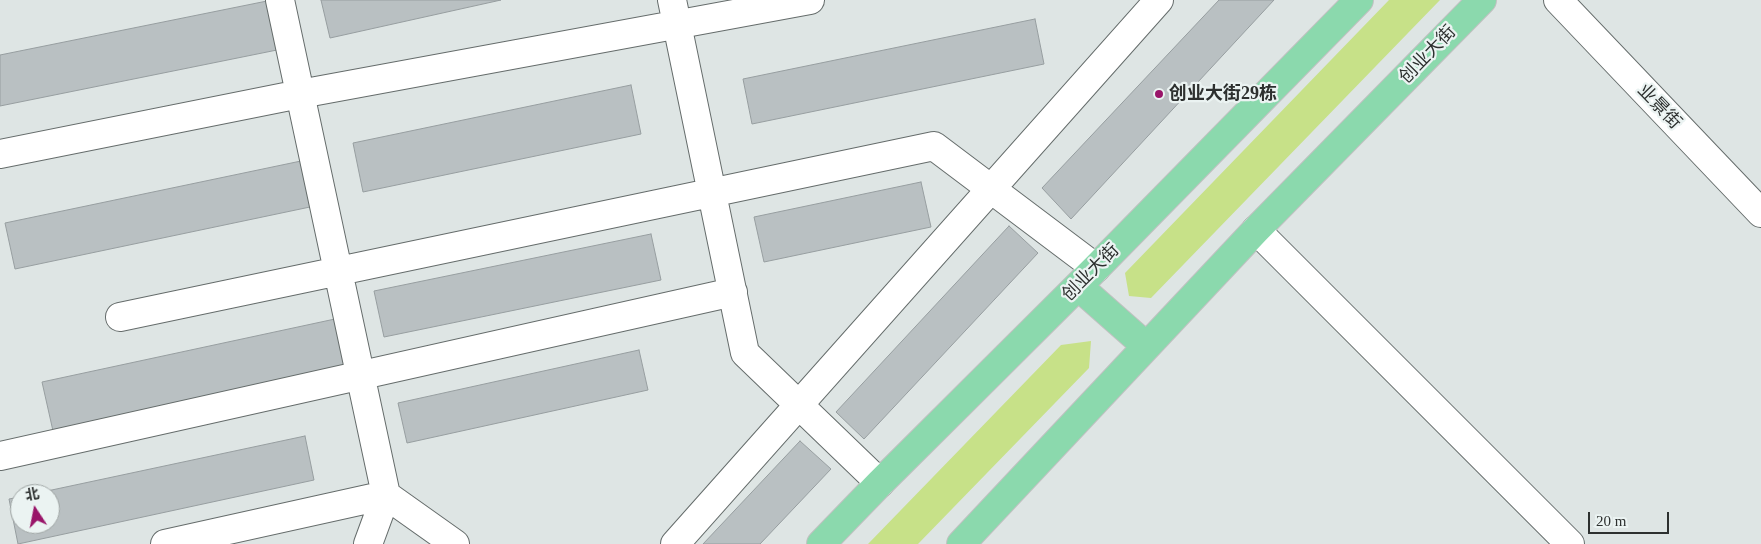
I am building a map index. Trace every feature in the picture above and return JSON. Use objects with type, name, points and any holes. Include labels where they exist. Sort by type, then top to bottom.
[{"type":"main road","name":"创业大街","points":[[821,544],[1359,0]]},
{"type":"main road","name":"创业大街","points":[[961,544],[1256,230],[1482,0]]},
{"type":"main road","points":[[1087,277],[1146,346]]},
{"type":"street","points":[[280,0],[386,495],[368,544]]},
{"type":"street","points":[[0,154],[300,94],[674,12],[810,0]]},
{"type":"street","points":[[675,544],[1159,0]]},
{"type":"street","name":"业景街","points":[[1558,0],[1761,213]]},
{"type":"street","points":[[674,12],[745,353],[880,483]]},
{"type":"street","points":[[120,317],[934,146],[991,189],[1087,277]]},
{"type":"street","points":[[1256,230],[1570,544]]},
{"type":"street","points":[[0,456],[733,292]]},
{"type":"street","points":[[165,544],[386,495],[455,544]]},
{"type":"green space","points":[[1389,0],[1440,0],[1151,298],[1129,296],[1125,273]]},
{"type":"green space","points":[[1091,341],[1089,368],[918,544],[868,544],[1061,345]]},
{"type":"building","points":[[321,0],[501,0],[330,38]]},
{"type":"building","name":"创业大街29栋","points":[[1219,0],[1274,0],[1071,219],[1042,188]]},
{"type":"building","points":[[267,1],[277,50],[0,106],[0,55]]},
{"type":"building","points":[[1035,19],[1044,64],[752,124],[743,79]]},
{"type":"building","points":[[631,85],[641,134],[363,192],[353,143]]},
{"type":"building","points":[[301,161],[310,207],[15,269],[5,223]]},
{"type":"building","points":[[921,182],[931,227],[764,262],[754,217]]},
{"type":"building","points":[[1009,226],[1038,253],[864,439],[836,412]]},
{"type":"building","points":[[651,234],[661,280],[384,337],[374,291]]},
{"type":"building","points":[[335,319],[345,367],[53,431],[42,382]]},
{"type":"building","points":[[639,350],[648,390],[407,443],[398,403]]},
{"type":"building","points":[[305,436],[314,480],[18,544],[16,534],[60,534],[60,488]]},
{"type":"building","points":[[800,441],[831,469],[760,544],[703,544]]},
{"type":"place","name":"创业大街29栋","points":[[1159,94]]}]
